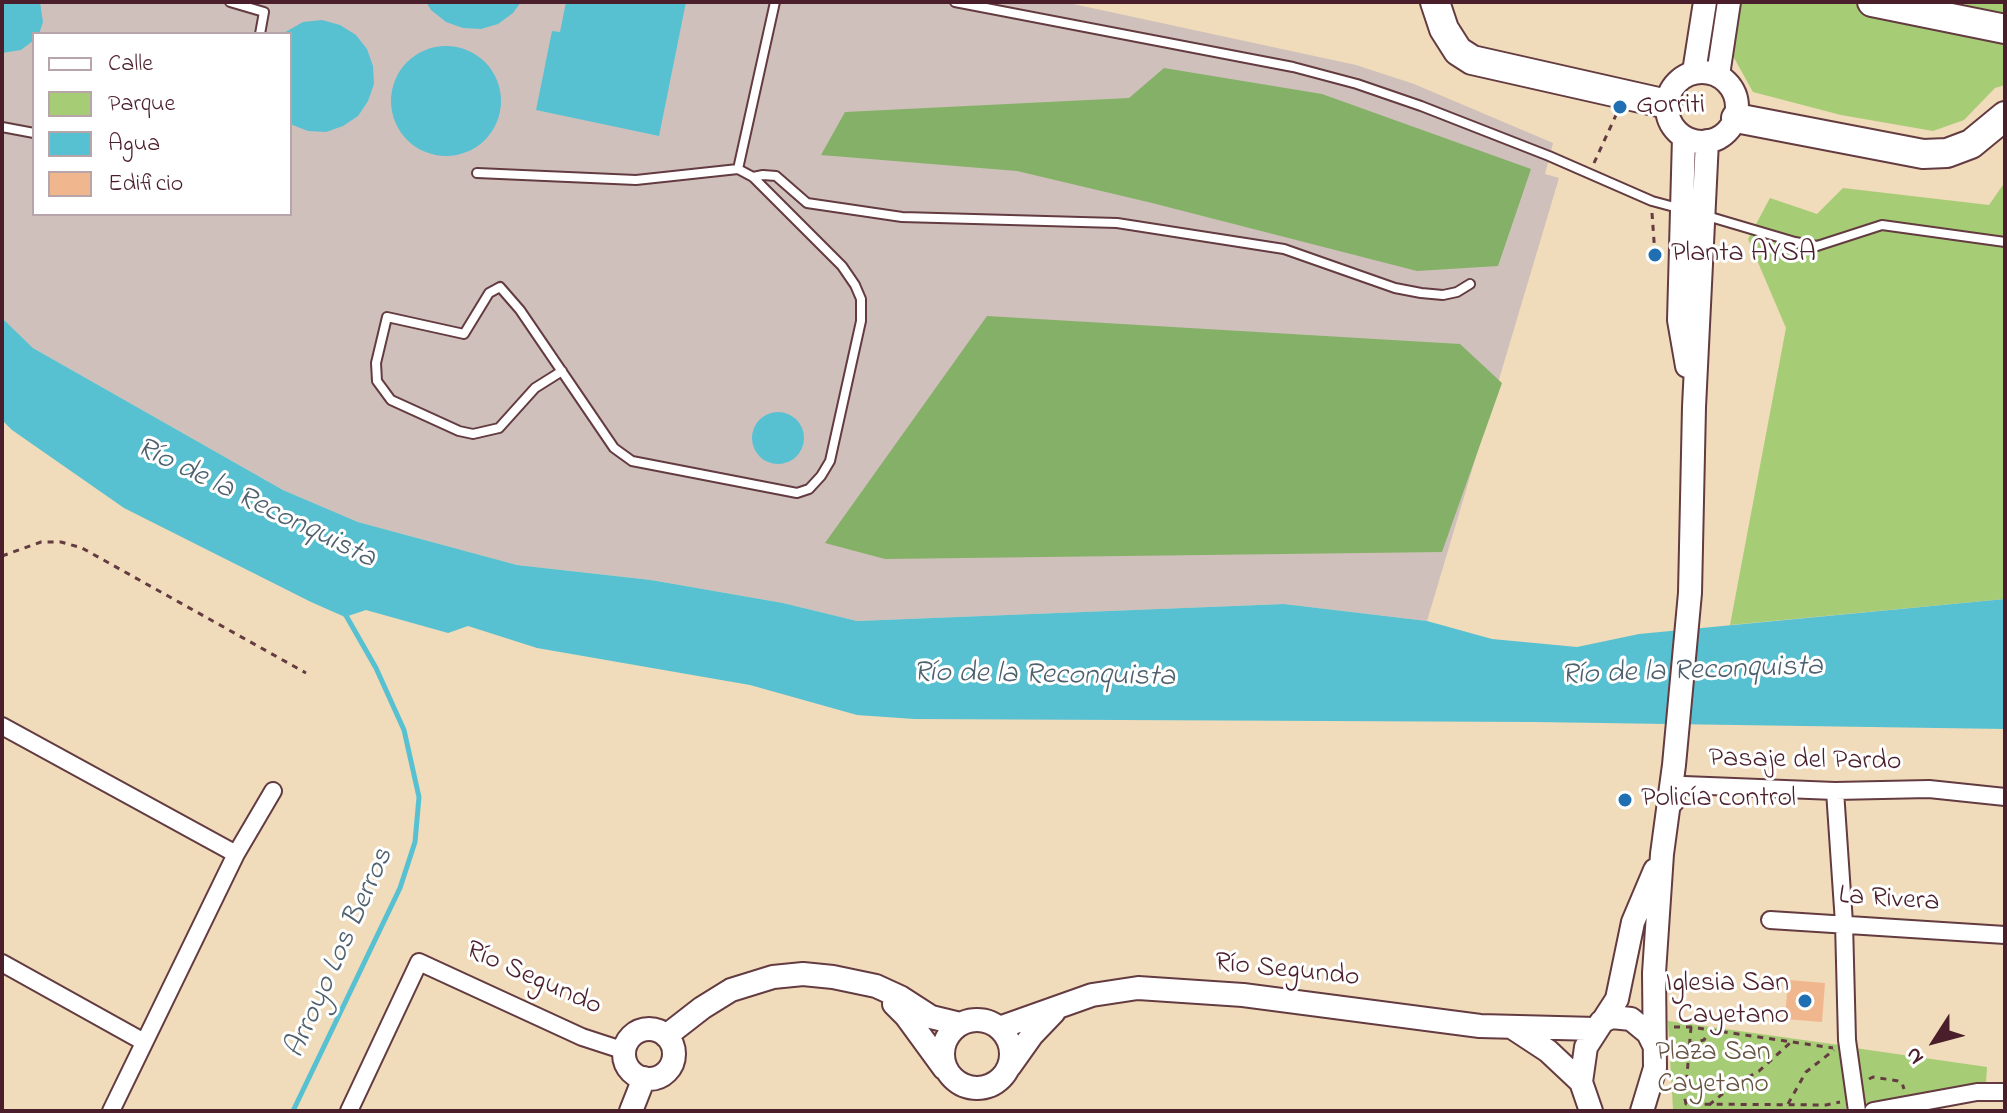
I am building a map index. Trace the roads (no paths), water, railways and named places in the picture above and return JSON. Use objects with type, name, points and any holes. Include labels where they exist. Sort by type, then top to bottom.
[{"type":"highway","points":[[1435,2],[1444,29],[1458,51],[1472,60],[1667,104]]},
{"type":"highway","points":[[1872,2],[2005,29]]},
{"type":"highway","points":[[1736,118],[1923,154],[1947,153],[1971,144],[2005,116]]},
{"type":"main road","points":[[1694,72],[1705,2]]},
{"type":"main road","points":[[1718,75],[1729,2]]},
{"type":"main road","points":[[1694,72],[1718,75],[1736,93],[1736,118],[1725,134],[1707,141],[1691,141],[1684,137],[1668,117],[1667,104],[1671,90],[1681,78],[1694,72]]},
{"type":"main road","points":[[1642,1111],[1652,1084],[1654,973],[1662,854],[1674,765],[1690,593],[1694,407],[1693,212],[1684,137]]},
{"type":"main road","points":[[1693,212],[1707,141]]},
{"type":"main road","points":[[1591,1111],[1581,1082],[1586,1047],[1617,999],[1633,922],[1662,854]]},
{"type":"main road","points":[[666,1036],[731,990],[773,977],[803,974],[876,986],[931,1017],[960,1024]]},
{"type":"main road","points":[[876,986],[906,1016],[948,1074],[967,1088],[979,1089],[1000,1080],[1011,1059],[1011,1047],[1006,1036],[999,1028],[982,1020],[960,1024],[951,1031],[942,1052],[948,1074]]},
{"type":"main road","name":"Río Segundo","points":[[999,1028],[1092,995],[1138,988],[1243,995],[1480,1026],[1599,1025],[1612,1017],[1631,1019],[1655,1038]]},
{"type":"main road","name":"Río Segundo","points":[[1007,1070],[1032,1035],[1058,1008]]},
{"type":"main road","points":[[1512,1027],[1548,1051],[1581,1082]]},
{"type":"main road","points":[[652,1030],[666,1036],[674,1050],[671,1067],[658,1078],[644,1078],[628,1067],[625,1051],[631,1037],[637,1032],[652,1030]]},
{"type":"main road","points":[[631,1111],[644,1078]]},
{"type":"street","points":[[2,726],[236,854]]},
{"type":"street","name":"Pasaje del Pardo","points":[[1662,854],[1668,853],[1672,842],[1677,790],[1684,785],[1835,791],[1929,789],[2005,797]]},
{"type":"street","points":[[111,1111],[236,854],[273,791]]},
{"type":"street","points":[[1835,791],[1844,923],[1847,1040],[1856,1105]]},
{"type":"street","name":"La Rivera","points":[[1770,920],[2005,935]]},
{"type":"street","name":"Río Segundo","points":[[349,1111],[419,962],[582,1037],[625,1051]]},
{"type":"street","points":[[2,963],[144,1042]]},
{"type":"street","points":[[1873,1111],[1977,1092],[2005,1092]]},
{"type":"lane","points":[[230,2],[264,12]]},
{"type":"lane","points":[[260,32],[266,2]]},
{"type":"lane","points":[[738,169],[775,2]]},
{"type":"lane","points":[[955,2],[1293,67],[1357,84],[1421,106],[1652,201],[1795,242],[1817,246],[1882,225],[2005,242]]},
{"type":"lane","points":[[2,127],[32,133]]},
{"type":"lane","points":[[477,173],[636,180],[738,169],[753,177],[842,266],[861,299],[861,321],[830,461],[809,489],[797,493],[632,461],[614,448],[562,371],[520,310],[500,287],[489,293],[464,334],[387,317],[376,363],[377,381],[391,400],[459,431],[473,434],[499,428],[535,388],[562,371]]},
{"type":"lane","points":[[753,177],[776,176],[807,203],[902,217],[1117,223],[1284,249],[1395,288],[1421,293],[1443,295],[1457,292],[1470,284]]},
{"type":"water","points":[[2,2],[40,2],[43,22],[40,32],[32,32],[32,42],[21,50],[2,53]]},
{"type":"water","points":[[426,2],[521,2],[513,13],[498,24],[481,29],[463,28],[446,22]]},
{"type":"water","points":[[566,2],[686,2],[659,136],[536,110],[552,31],[560,32]]},
{"type":"water","points":[[322,20],[340,25],[356,35],[367,49],[373,66],[374,84],[358,116],[326,132],[308,131],[292,125],[292,32],[286,32],[303,22]]},
{"type":"water","points":[[446,46],[467,50],[485,62],[497,80],[501,101],[497,122],[485,140],[467,152],[446,156],[425,152],[407,140],[395,122],[391,101],[395,80],[407,62],[425,50]]},
{"type":"water","name":"Río de la Reconquista","points":[[2,318],[33,348],[283,490],[358,522],[517,565],[651,580],[783,603],[857,621],[1284,604],[1427,621],[1492,639],[1577,647],[1639,634],[2005,599],[2005,729],[1535,722],[914,719],[857,715],[750,685],[537,648],[468,626],[448,633],[366,610],[345,617],[124,508],[12,430],[2,420]]},
{"type":"water","points":[[778,412],[796,420],[804,438],[796,456],[778,464],[760,456],[752,438],[760,420]]},
{"type":"waterway","name":"Arroyo Los Berros","points":[[293,1111],[400,888],[415,842],[419,797],[404,730],[376,668],[344,612]]},
{"type":"place","name":"Gorriti","points":[[1620,107]]},
{"type":"place","name":"Planta AYSA","points":[[1655,255]]},
{"type":"place","name":"Policía control","points":[[1625,800]]},
{"type":"place","name":"Iglesia San Cayetano","points":[[1805,1001]]},
{"type":"park label","name":"Plaza San Cayetano","points":[[1713,1070]]}]
